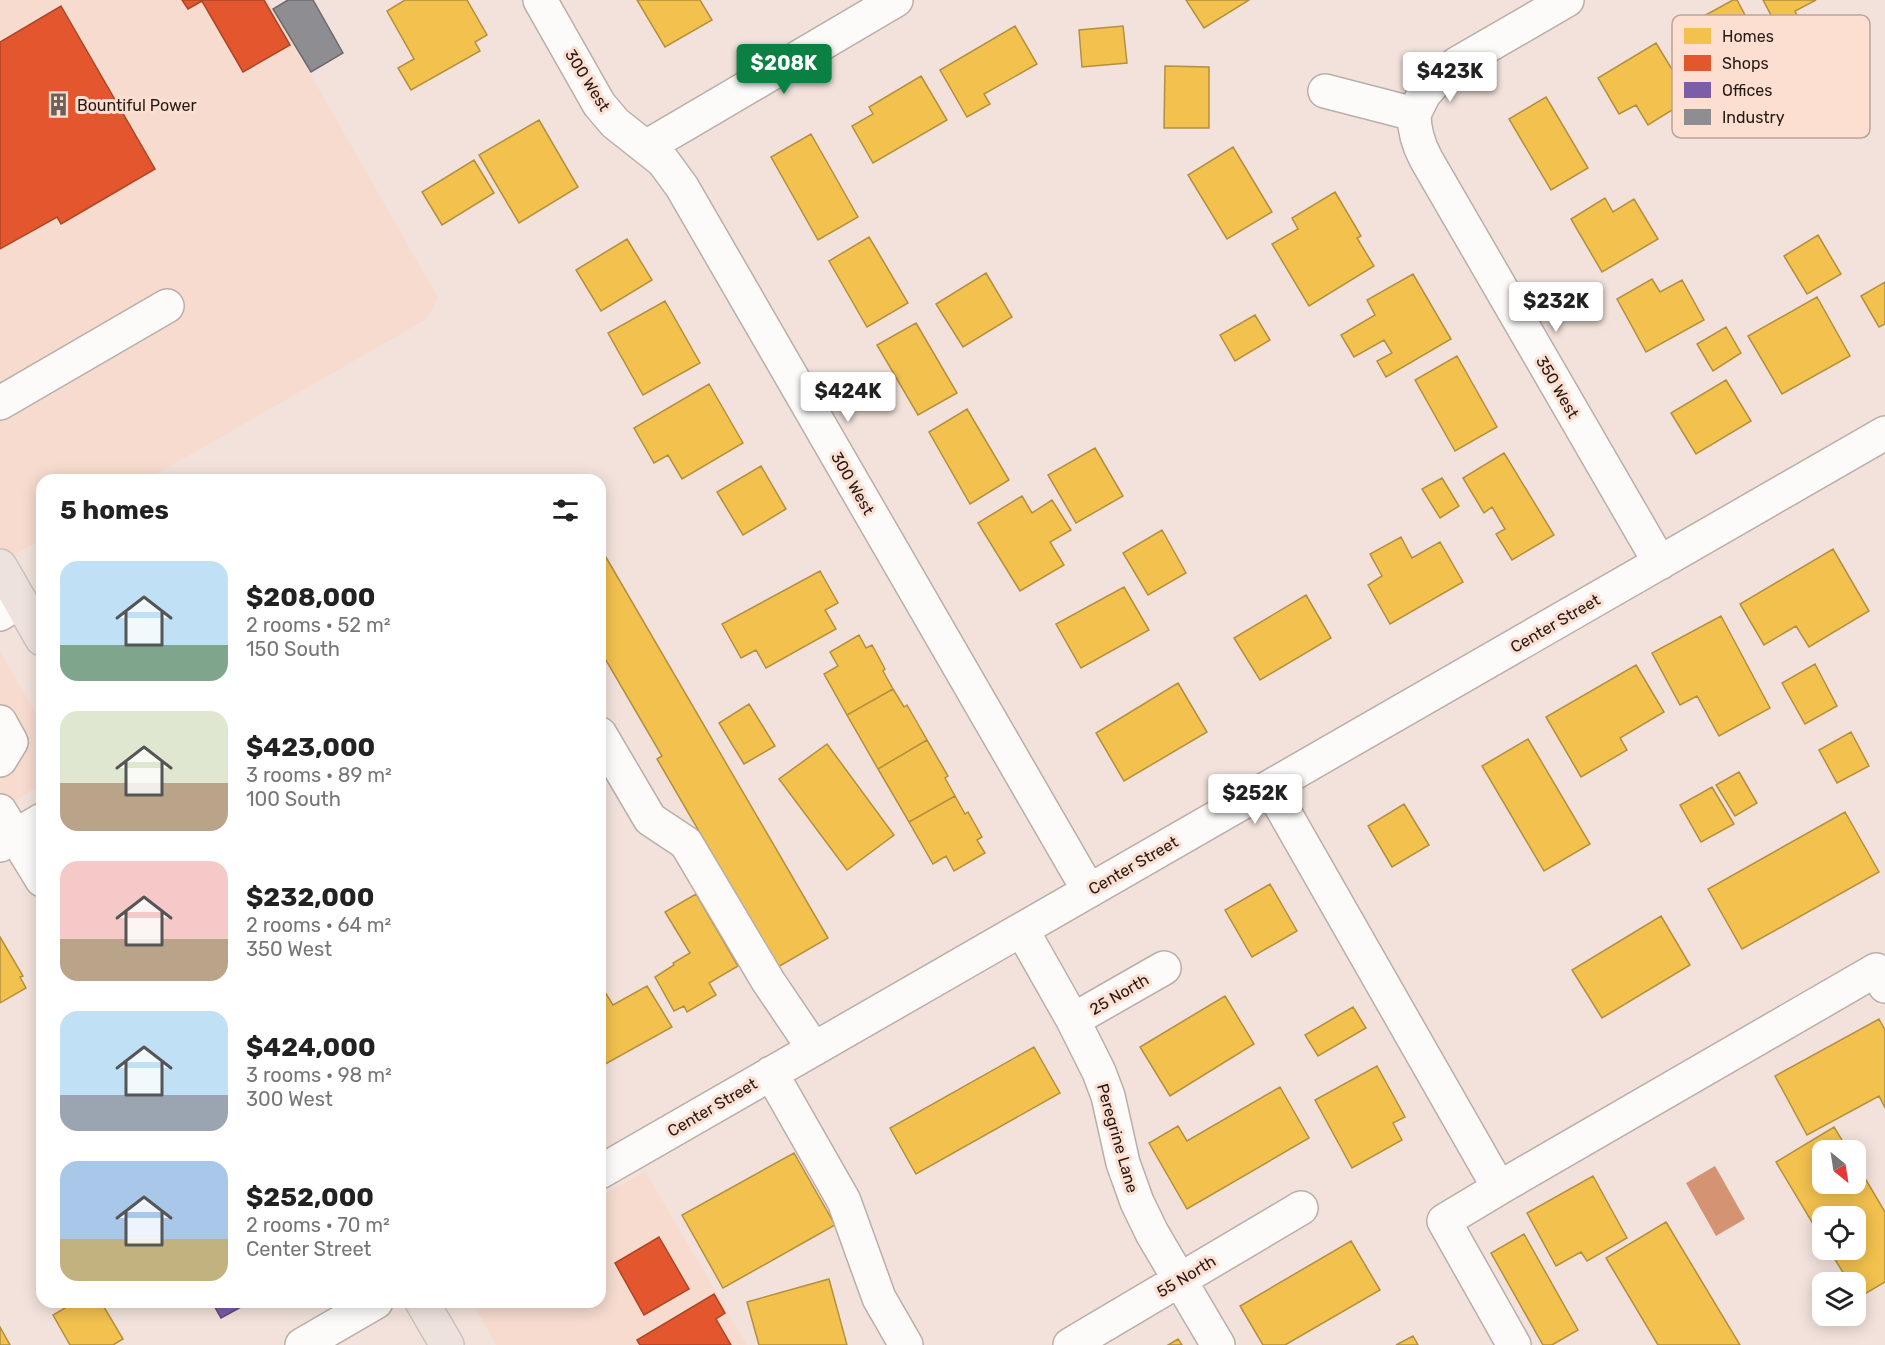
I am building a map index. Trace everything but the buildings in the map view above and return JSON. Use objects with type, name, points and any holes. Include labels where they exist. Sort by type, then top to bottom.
[{"type":"main road","points":[[0,566],[10,608],[36,633]]},
{"type":"main road","points":[[426,1308],[447,1345]]},
{"type":"street","name":"300 West","points":[[540,0],[599,104],[615,123],[663,162],[682,187],[1089,891]]},
{"type":"street","points":[[646,147],[896,0]]},
{"type":"street","points":[[1325,91],[1414,114],[1424,94],[1438,77],[1567,0]]},
{"type":"street","name":"350 West","points":[[1414,114],[1414,129],[1426,159],[1660,563]]},
{"type":"street","points":[[1,400],[167,306]]},
{"type":"street","name":"Center Street","points":[[606,1169],[1885,434]]},
{"type":"street","points":[[0,722],[11,742],[0,760]]},
{"type":"street","points":[[606,744],[651,819],[686,843],[768,981],[814,1049]]},
{"type":"street","points":[[1270,787],[1499,1188]]},
{"type":"street","points":[[14,828],[36,869]]},
{"type":"street","name":"Peregrine Lane","points":[[1022,930],[1092,1056],[1108,1096],[1123,1163],[1137,1202],[1152,1233],[1218,1345]]},
{"type":"street","name":"25 North","points":[[1073,1020],[1164,968]]},
{"type":"street","points":[[1514,1345],[1444,1221],[1876,970],[1885,986]]},
{"type":"street","points":[[771,1073],[844,1201],[879,1298],[906,1345]]},
{"type":"street","name":"55 North","points":[[1070,1345],[1301,1208]]},
{"type":"street","points":[[302,1345],[366,1308]]},
{"type":"shaded area","points":[[0,0],[268,0],[438,298],[427,319],[156,474],[36,474],[36,542],[0,563]]},
{"type":"shaded area","points":[[0,652],[36,714],[36,788],[0,810]]},
{"type":"shaded area","points":[[1715,1166],[1745,1219],[1716,1236],[1686,1183]]},
{"type":"shaded area","points":[[645,1171],[747,1345],[496,1345],[475,1308],[606,1308],[606,1194]]},
{"type":"place","name":"Bountiful Power","points":[[59,105]]}]
